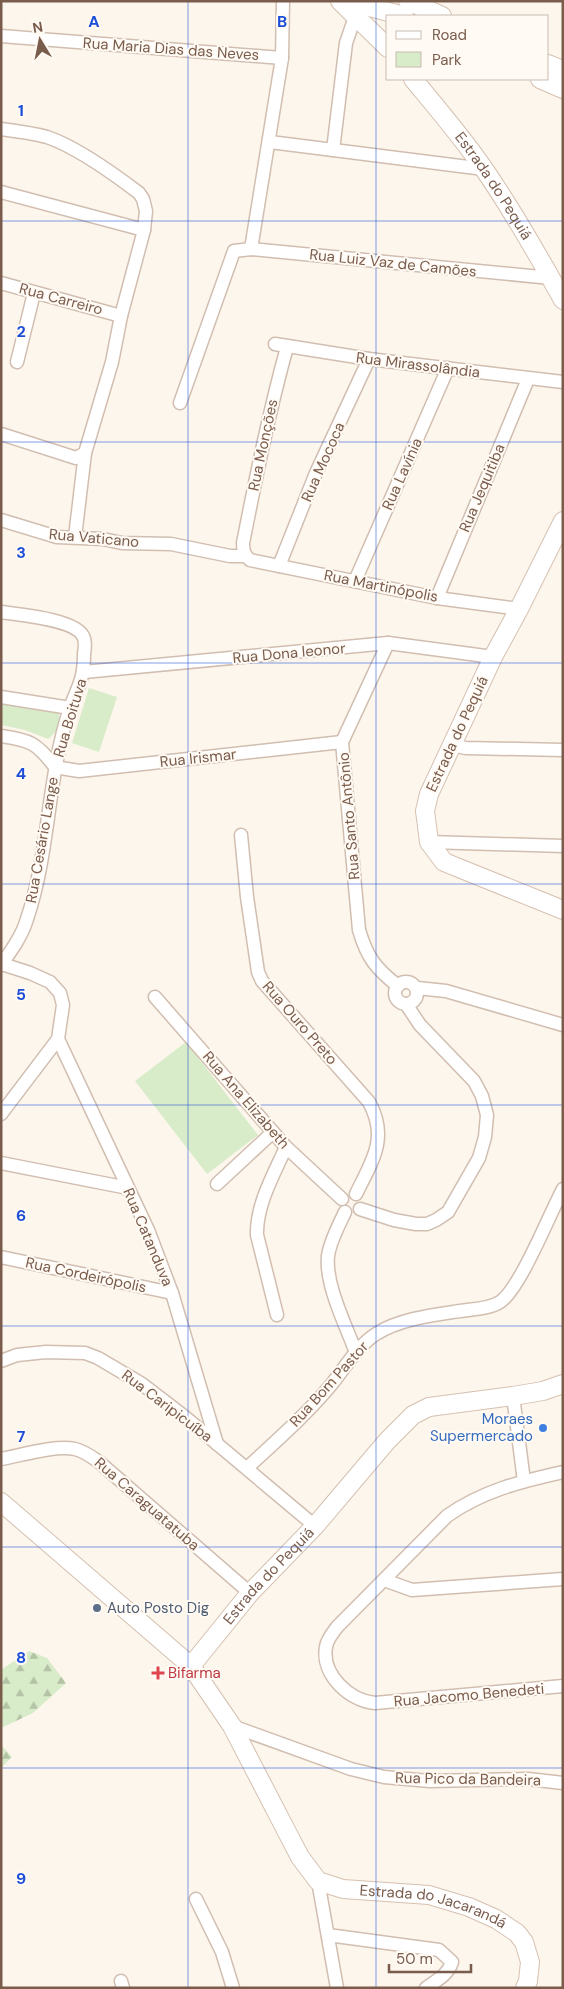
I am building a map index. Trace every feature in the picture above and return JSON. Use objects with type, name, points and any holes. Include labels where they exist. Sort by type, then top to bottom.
[{"type":"main road","points":[[340,1],[399,14],[420,15]]},
{"type":"main road","points":[[356,6],[384,44]]},
{"type":"main road","points":[[549,64],[563,70]]},
{"type":"main road","name":"Estrada do Pequiá","points":[[414,80],[464,141],[484,169],[563,300]]},
{"type":"main road","points":[[542,80],[563,90]]},
{"type":"main road","name":"Estrada do Pequiá","points":[[563,520],[558,541],[493,657],[451,745],[429,794],[425,811],[429,842],[444,862],[563,910]]},
{"type":"main road","name":"Estrada do Pequiá","points":[[190,1666],[250,1593],[315,1526],[387,1441],[413,1415],[429,1407],[513,1396],[563,1384]]},
{"type":"main road","points":[[1,1502],[190,1666],[232,1726],[300,1857],[318,1881]]},
{"type":"main road","name":"Estrada do Jacarandá","points":[[318,1881],[343,1889],[429,1894],[469,1907],[496,1919],[517,1933],[524,1942],[530,1962],[528,1981],[525,1988]]},
{"type":"street","points":[[251,249],[270,142],[282,58],[283,1]]},
{"type":"street","points":[[333,150],[346,43],[356,6]]},
{"type":"street","name":"Rua Maria Dias das Neves","points":[[1,36],[282,58]]},
{"type":"street","points":[[1,129],[48,138],[86,157],[139,193],[143,199],[146,211],[144,230],[121,316],[112,362],[86,451],[76,537]]},
{"type":"street","points":[[270,142],[484,169]]},
{"type":"street","points":[[1,192],[144,230]]},
{"type":"street","name":"Rua Luiz Vaz de Camões","points":[[180,403],[234,251],[251,249],[551,278]]},
{"type":"street","name":"Rua Carreiro","points":[[1,282],[34,293],[121,316]]},
{"type":"street","points":[[17,362],[34,293]]},
{"type":"street","name":"Rua Mirassolândia","points":[[281,346],[369,359],[563,382]]},
{"type":"street","name":"Rua Monções","points":[[244,549],[281,346]]},
{"type":"street","name":"Rua Mococa","points":[[279,566],[316,473],[369,359]]},
{"type":"street","name":"Rua Lavínia","points":[[355,581],[448,368]]},
{"type":"street","name":"Rua Jequitiba","points":[[437,598],[528,379]]},
{"type":"street","points":[[1,434],[76,458],[86,451]]},
{"type":"street","name":"Rua Vaticano","points":[[1,520],[57,537],[103,539],[122,543],[159,543]]},
{"type":"street","name":"Rua Martinópolis","points":[[159,543],[230,556],[244,549],[250,560],[437,598],[519,609]]},
{"type":"street","name":"Rua Boituva","points":[[1,612],[67,624],[82,634],[85,641],[84,672],[80,687],[70,708],[55,767]]},
{"type":"street","name":"Rua Dona leonor","points":[[84,672],[388,643],[493,657]]},
{"type":"street","name":"Rua Santo Antônio","points":[[388,643],[342,742],[359,930],[366,949],[377,968],[398,986]]},
{"type":"street","points":[[1,697],[70,708]]},
{"type":"street","points":[[1,736],[28,741],[42,750],[55,767]]},
{"type":"street","name":"Rua Irismar","points":[[55,767],[78,771],[342,742]]},
{"type":"street","points":[[451,745],[466,748],[563,750]]},
{"type":"street","name":"Rua Cesário Lange","points":[[2,965],[27,922],[31,908],[38,878],[55,767]]},
{"type":"street","name":"Rua Ouro Preto","points":[[240,835],[258,972],[262,980],[369,1102],[377,1119],[379,1142],[356,1194]]},
{"type":"street","points":[[429,842],[563,846]]},
{"type":"street","points":[[1,1114],[58,1039],[63,1005],[60,993],[50,982],[30,973],[2,965]]},
{"type":"street","points":[[417,988],[416,1000],[406,1004],[399,1002],[395,996],[398,986],[408,982],[417,988],[441,989],[563,1025]]},
{"type":"street","name":"Rua Ana Elizabeth","points":[[155,997],[286,1147],[343,1205]]},
{"type":"street","points":[[360,1208],[394,1220],[416,1224],[427,1224],[436,1220],[448,1212],[479,1158],[485,1137],[487,1116],[482,1096],[474,1081],[420,1025],[406,1004]]},
{"type":"street","name":"Rua Catanduva","points":[[58,1039],[148,1230],[172,1293],[217,1444]]},
{"type":"street","points":[[217,1184],[273,1132]]},
{"type":"street","points":[[277,1315],[257,1235],[257,1225],[261,1208],[286,1147]]},
{"type":"street","points":[[1,1162],[128,1188]]},
{"type":"street","name":"Rua Bom Pastor","points":[[247,1468],[300,1419],[331,1386],[368,1340],[390,1326],[450,1312],[487,1307],[501,1301],[516,1284],[563,1189]]},
{"type":"street","points":[[343,1205],[355,1213],[360,1208],[362,1202],[356,1194],[349,1193],[343,1205],[328,1262],[331,1282],[356,1353]]},
{"type":"street","name":"Rua Cordeirópolis","points":[[1,1256],[172,1293]]},
{"type":"street","name":"Rua Caripicuíba","points":[[1,1361],[17,1356],[46,1352],[69,1352],[92,1356],[142,1384],[185,1416],[315,1526]]},
{"type":"street","points":[[513,1396],[524,1481]]},
{"type":"street","name":"Rua Caraguatatuba","points":[[1,1459],[61,1448],[76,1449],[87,1454],[99,1462],[250,1593]]},
{"type":"street","points":[[563,1472],[524,1481],[458,1508],[428,1534],[384,1580],[412,1590],[563,1579]]},
{"type":"street","name":"Rua Jacomo Benedeti","points":[[384,1580],[338,1627],[329,1638],[326,1648],[327,1665],[330,1674],[364,1703],[375,1704],[563,1686]]},
{"type":"street","name":"Rua Pico da Bandeira","points":[[232,1726],[351,1769],[384,1777],[430,1781],[528,1779],[563,1783]]},
{"type":"street","points":[[318,1881],[337,1988]]},
{"type":"street","points":[[196,1899],[222,1952],[233,1988]]},
{"type":"street","points":[[328,1935],[439,1950],[452,1962],[450,1968],[444,1975],[426,1988]]},
{"type":"green space","points":[[89,688],[117,697],[99,752],[72,743]]},
{"type":"green space","points":[[1,703],[59,713],[60,728],[48,739],[25,730],[1,725]]},
{"type":"green space","points":[[186,1042],[258,1135],[207,1174],[135,1081]]},
{"type":"green space","points":[[29,1651],[47,1658],[66,1683],[33,1713],[1,1728],[1,1670]]},
{"type":"green space","points":[[1,1745],[12,1757],[1,1768]]},
{"type":"place","name":"Moraes Supermercado","points":[[543,1428]]},
{"type":"place","name":"Auto Posto Dig","points":[[97,1608]]},
{"type":"place","name":"Bifarma","points":[[158,1673]]}]
